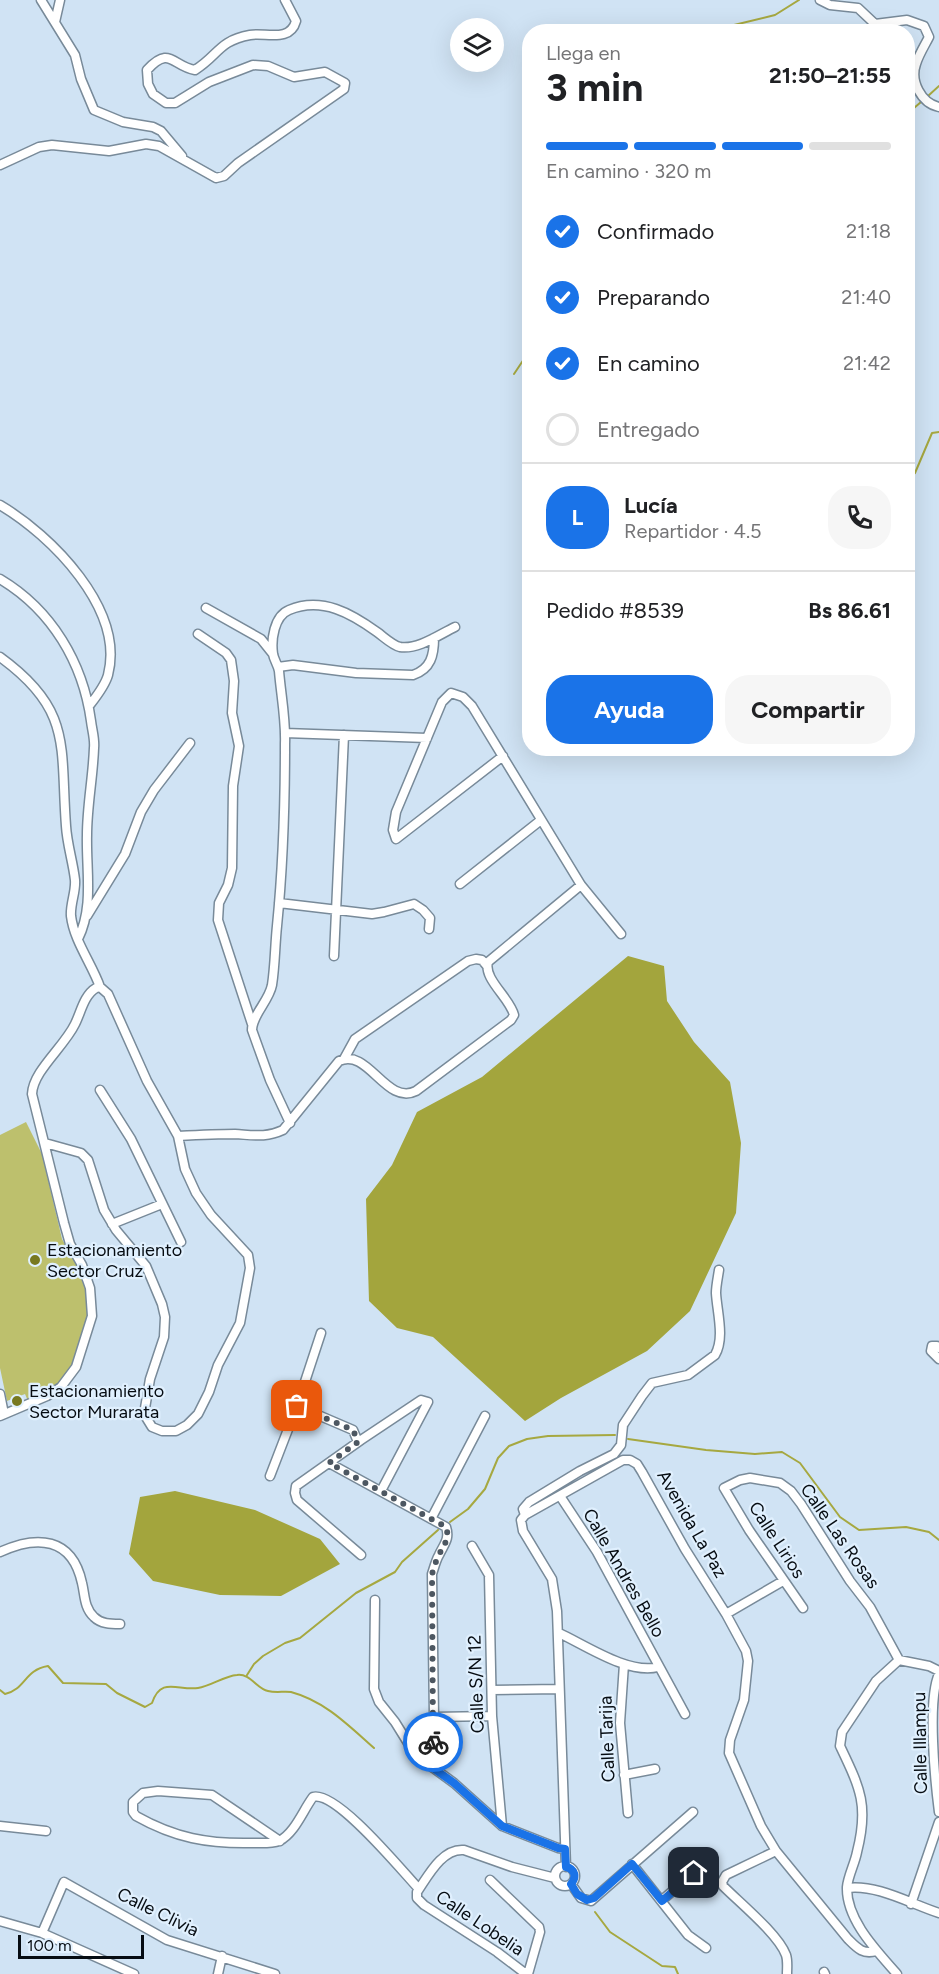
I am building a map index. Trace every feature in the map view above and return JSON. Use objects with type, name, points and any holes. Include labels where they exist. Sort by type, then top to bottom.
[{"type":"street","points":[[41,0],[75,55],[81,79],[94,110],[123,122],[153,127],[161,131],[186,161]]},
{"type":"street","points":[[55,22],[60,0]]},
{"type":"street","points":[[0,165],[39,147],[52,145],[109,151],[146,144],[159,146],[216,178],[224,176],[238,163],[344,89],[345,83],[326,72],[294,77],[268,66],[253,65],[209,82],[175,103],[166,103],[153,94],[148,84],[147,70],[164,57],[175,59],[186,69],[195,70],[206,63],[224,44],[233,39],[254,34],[272,37],[288,32],[295,26],[296,21],[285,0]]},
{"type":"street","points":[[820,0],[830,5],[858,8],[875,24],[907,20],[924,26],[929,37],[915,65],[915,81],[922,97],[930,104],[939,107]]},
{"type":"street","points":[[0,505],[33,527],[66,558],[79,575],[101,616],[110,644],[110,663],[108,677],[89,706]]},
{"type":"street","points":[[0,579],[34,606],[58,634],[82,678],[95,746],[87,836],[89,876],[85,919]]},
{"type":"street","points":[[273,654],[273,635],[276,624],[286,611],[298,608],[323,606],[336,608],[401,647],[414,646],[455,627]]},
{"type":"street","points":[[206,608],[261,639],[273,654],[278,668],[285,734],[279,903],[272,984],[268,999],[252,1023]]},
{"type":"street","points":[[198,634],[226,653],[231,660],[234,681],[232,713],[238,746],[233,786],[232,867],[228,885],[219,903],[218,920],[252,1023],[254,1038],[290,1123]]},
{"type":"street","points":[[278,668],[293,665],[356,673],[413,675],[422,672],[429,665],[434,652],[434,638]]},
{"type":"street","points":[[0,657],[27,678],[42,696],[55,718],[61,738],[66,824],[75,880],[71,914],[78,939],[100,987],[108,994],[147,1081],[178,1136],[185,1168],[196,1193],[211,1215],[248,1255],[250,1268],[240,1323],[218,1365],[209,1392],[198,1414],[187,1425],[176,1431],[162,1431],[152,1427],[144,1414],[150,1379],[164,1337],[165,1317],[146,1266],[112,1224],[104,1210],[88,1160],[81,1154],[45,1143]]},
{"type":"street","points":[[503,756],[396,839],[393,830],[396,812],[442,702],[452,693],[457,694],[472,706],[503,756],[541,820],[582,885],[621,934]]},
{"type":"street","points":[[285,734],[427,738]]},
{"type":"street","points":[[334,956],[344,735]]},
{"type":"street","points":[[78,939],[85,919],[125,854],[141,812],[154,790],[190,743]]},
{"type":"street","points":[[460,884],[541,820]]},
{"type":"street","points":[[487,966],[493,957],[582,885]]},
{"type":"street","points":[[279,903],[372,914],[414,904],[430,918],[429,929]]},
{"type":"street","points":[[178,1136],[238,1134],[256,1137],[275,1134],[283,1130],[331,1070],[344,1059],[355,1039],[468,960],[482,960],[487,966],[488,973],[510,1004],[514,1015],[511,1020],[411,1094],[393,1090],[359,1062],[349,1058],[344,1059]]},
{"type":"street","points":[[0,1394],[2,1415],[61,1388],[76,1367],[92,1316],[90,1288],[82,1265],[70,1244],[32,1094],[33,1082],[66,1040],[92,990],[100,987]]},
{"type":"street","points":[[100,1090],[131,1139],[181,1242]]},
{"type":"street","points":[[112,1224],[162,1204]]},
{"type":"street","points":[[566,1867],[559,1633],[552,1579],[523,1531],[521,1520],[525,1515],[523,1509],[528,1502],[618,1450],[621,1445],[623,1425],[652,1383],[688,1375],[715,1355],[720,1336],[716,1290],[719,1270]]},
{"type":"street","points":[[270,1476],[297,1406],[321,1333]]},
{"type":"street","points":[[939,1348],[933,1346],[931,1351],[939,1359]]},
{"type":"street","points":[[361,1555],[297,1500],[296,1486],[421,1400],[428,1402],[381,1491]]},
{"type":"street","points":[[297,1406],[353,1430],[358,1442]]},
{"type":"street","points":[[431,1519],[485,1416]]},
{"type":"street","name":"Avenida La Paz","points":[[525,1515],[623,1460],[630,1460],[637,1464],[746,1651],[748,1661],[744,1700],[730,1740],[729,1753],[762,1826],[776,1851],[856,1947],[866,1953],[876,1951]]},
{"type":"street","points":[[329,1463],[446,1527],[448,1535],[445,1546],[439,1554],[432,1574],[433,1768]]},
{"type":"street","name":"Calle Las Rosas","points":[[724,1488],[750,1478],[780,1483],[790,1491],[870,1607],[899,1660]]},
{"type":"street","name":"Calle Lirios","points":[[724,1488],[749,1530],[803,1608]]},
{"type":"street","name":"Calle Andres Bello","points":[[560,1496],[597,1552],[685,1714]]},
{"type":"street","points":[[0,1552],[13,1546],[41,1541],[49,1542],[62,1549],[67,1552],[78,1569],[86,1603],[94,1617],[107,1624],[120,1624]]},
{"type":"street","name":"Calle S/N 12","points":[[472,1546],[489,1575],[492,1716],[502,1826]]},
{"type":"street","points":[[726,1614],[783,1581]]},
{"type":"street","points":[[375,1600],[374,1689],[376,1696],[413,1751],[454,1783],[502,1826],[565,1849]]},
{"type":"street","points":[[559,1633],[624,1664],[658,1667]]},
{"type":"street","points":[[897,1974],[876,1951],[855,1918],[847,1888],[862,1832],[864,1809],[856,1779],[840,1746],[841,1736],[876,1681],[899,1660],[929,1666],[939,1672]]},
{"type":"street","name":"Calle Tarija","points":[[624,1664],[620,1723],[628,1813]]},
{"type":"street","name":"Calle Illampu","points":[[939,1672],[935,1683],[933,1709],[935,1779],[939,1812]]},
{"type":"street","points":[[492,1690],[559,1689]]},
{"type":"street","points":[[434,1717],[492,1716]]},
{"type":"street","points":[[624,1775],[656,1769]]},
{"type":"street","points":[[158,1791],[212,1795],[280,1840],[271,1843],[222,1844],[187,1837],[136,1816],[133,1812],[133,1802],[143,1793],[158,1791]]},
{"type":"street","name":"Calle Lobelia","points":[[280,1840],[290,1832],[313,1797],[322,1797],[350,1817],[367,1833],[418,1894],[424,1905],[514,1970],[527,1974]]},
{"type":"street","points":[[571,1884],[581,1898],[591,1901],[693,1812]]},
{"type":"street","points":[[911,1904],[939,1822]]},
{"type":"street","points":[[0,1826],[46,1831]]},
{"type":"street","points":[[418,1894],[443,1857],[456,1849],[555,1878],[563,1886],[571,1884],[574,1874],[566,1867],[558,1870],[555,1878]]},
{"type":"street","points":[[776,1851],[726,1875],[722,1882],[723,1886],[767,1929],[783,1949],[787,1957],[787,1974]]},
{"type":"street","points":[[662,1901],[711,1858]]},
{"type":"street","points":[[632,1864],[688,1935],[706,1948]]},
{"type":"street","points":[[490,1880],[539,1928],[540,1932],[527,1974]]},
{"type":"street","name":"Calle Clivia","points":[[42,1933],[64,1882],[167,1940],[275,1974]]},
{"type":"street","points":[[847,1888],[855,1887],[897,1896],[911,1904],[939,1913]]},
{"type":"street","points":[[0,1920],[42,1933],[134,1974]]},
{"type":"street","points":[[218,1974],[222,1956]]},
{"type":"green space","points":[[26,1122],[42,1154],[62,1239],[82,1275],[88,1299],[88,1317],[73,1363],[61,1384],[28,1401],[25,1394],[7,1401],[0,1368],[0,1135]]},
{"type":"shaded area","points":[[628,956],[664,966],[667,1001],[694,1042],[730,1082],[741,1143],[736,1213],[690,1311],[647,1351],[561,1398],[525,1421],[433,1337],[397,1328],[369,1301],[366,1199],[392,1165],[417,1112],[482,1077]]},
{"type":"shaded area","points":[[175,1491],[255,1510],[320,1539],[340,1564],[281,1596],[220,1595],[153,1581],[129,1554],[140,1497]]},
{"type":"waterway","points":[[738,24],[775,15],[799,0]]},
{"type":"waterway","points":[[928,96],[939,86]]},
{"type":"waterway","points":[[915,107],[921,102]]},
{"type":"waterway","points":[[514,374],[522,362]]},
{"type":"waterway","points":[[915,473],[932,433],[939,432]]},
{"type":"waterway","points":[[450,1522],[468,1509],[485,1489],[498,1458],[509,1446],[527,1439],[548,1436],[615,1435]]},
{"type":"waterway","points":[[628,1439],[706,1450],[755,1454],[782,1452],[800,1463],[840,1517],[859,1530],[906,1527],[929,1532],[939,1540]]},
{"type":"waterway","points":[[247,1675],[263,1656],[285,1643],[300,1638],[356,1593],[395,1572],[402,1562],[438,1530]]},
{"type":"waterway","points":[[0,1690],[5,1694],[12,1692],[34,1671],[48,1666],[63,1683],[106,1684],[117,1693],[145,1707],[152,1703],[160,1690],[165,1687],[198,1688],[227,1677],[242,1675],[264,1690],[291,1692],[315,1701],[336,1715],[374,1748]]},
{"type":"waterway","points":[[595,1912],[610,1932],[662,1966],[675,1967],[678,1974]]},
{"type":"way so far","points":[[297,1406],[353,1430],[358,1442],[329,1463],[446,1527],[448,1535],[445,1546],[439,1554],[432,1574],[433,1742]]},
{"type":"place","name":"Estacionamiento Sector Cruz","points":[[35,1260]]},
{"type":"place","name":"Estacionamiento Sector Murarata","points":[[17,1401]]},
{"type":"route","points":[[433,1742],[433,1768],[454,1783],[483,1811],[502,1826],[565,1849],[566,1867],[574,1874],[571,1884],[581,1898],[591,1901],[632,1864],[662,1901],[694,1873]]}]
